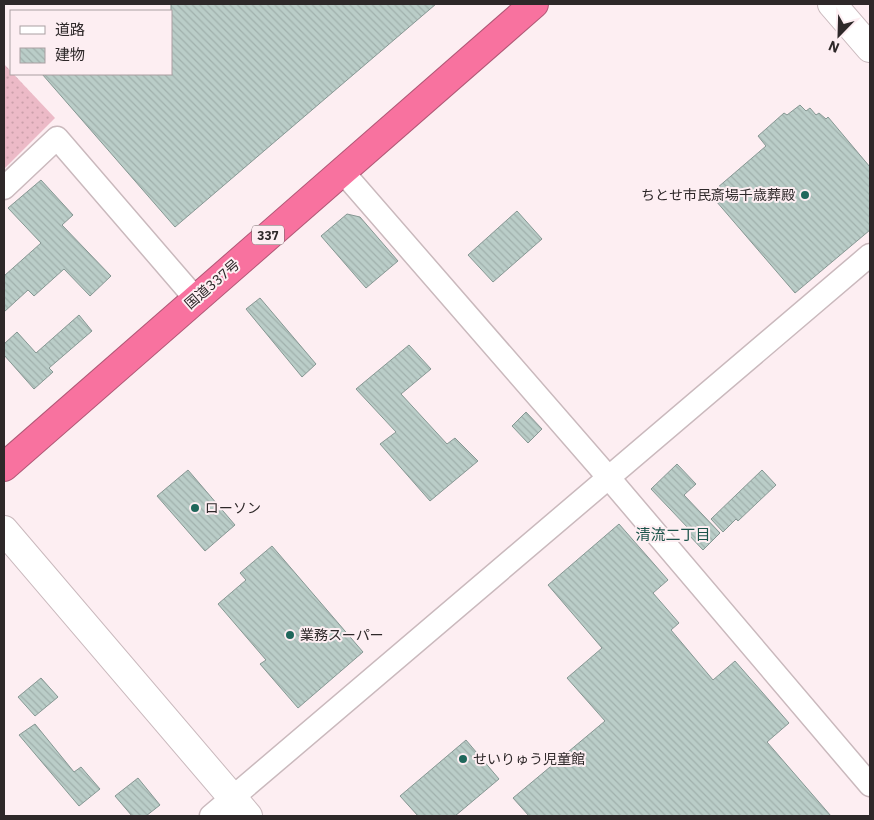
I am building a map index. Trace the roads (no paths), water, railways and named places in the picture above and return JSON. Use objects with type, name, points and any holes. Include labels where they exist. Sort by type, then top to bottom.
[{"type":"highway","name":"国道337号","points":[[4,467],[195,298],[534,4]]},
{"type":"street","points":[[832,4],[870,48]]},
{"type":"street","points":[[4,188],[57,138],[195,298]]},
{"type":"street","points":[[342,171],[609,478],[870,785]]},
{"type":"street","points":[[210,816],[241,807],[609,478],[870,255]]},
{"type":"street","points":[[4,530],[241,807]]},
{"type":"place","name":"ちとせ市民斎場千歳葬殿","points":[[805,195]]},
{"type":"place","name":"ローソン","points":[[195,508]]},
{"type":"place","name":"業務スーパー","points":[[290,635]]},
{"type":"place","name":"せいりゅう児童館","points":[[463,759]]},
{"type":"district","name":"清流二丁目","points":[[673,534]]}]
